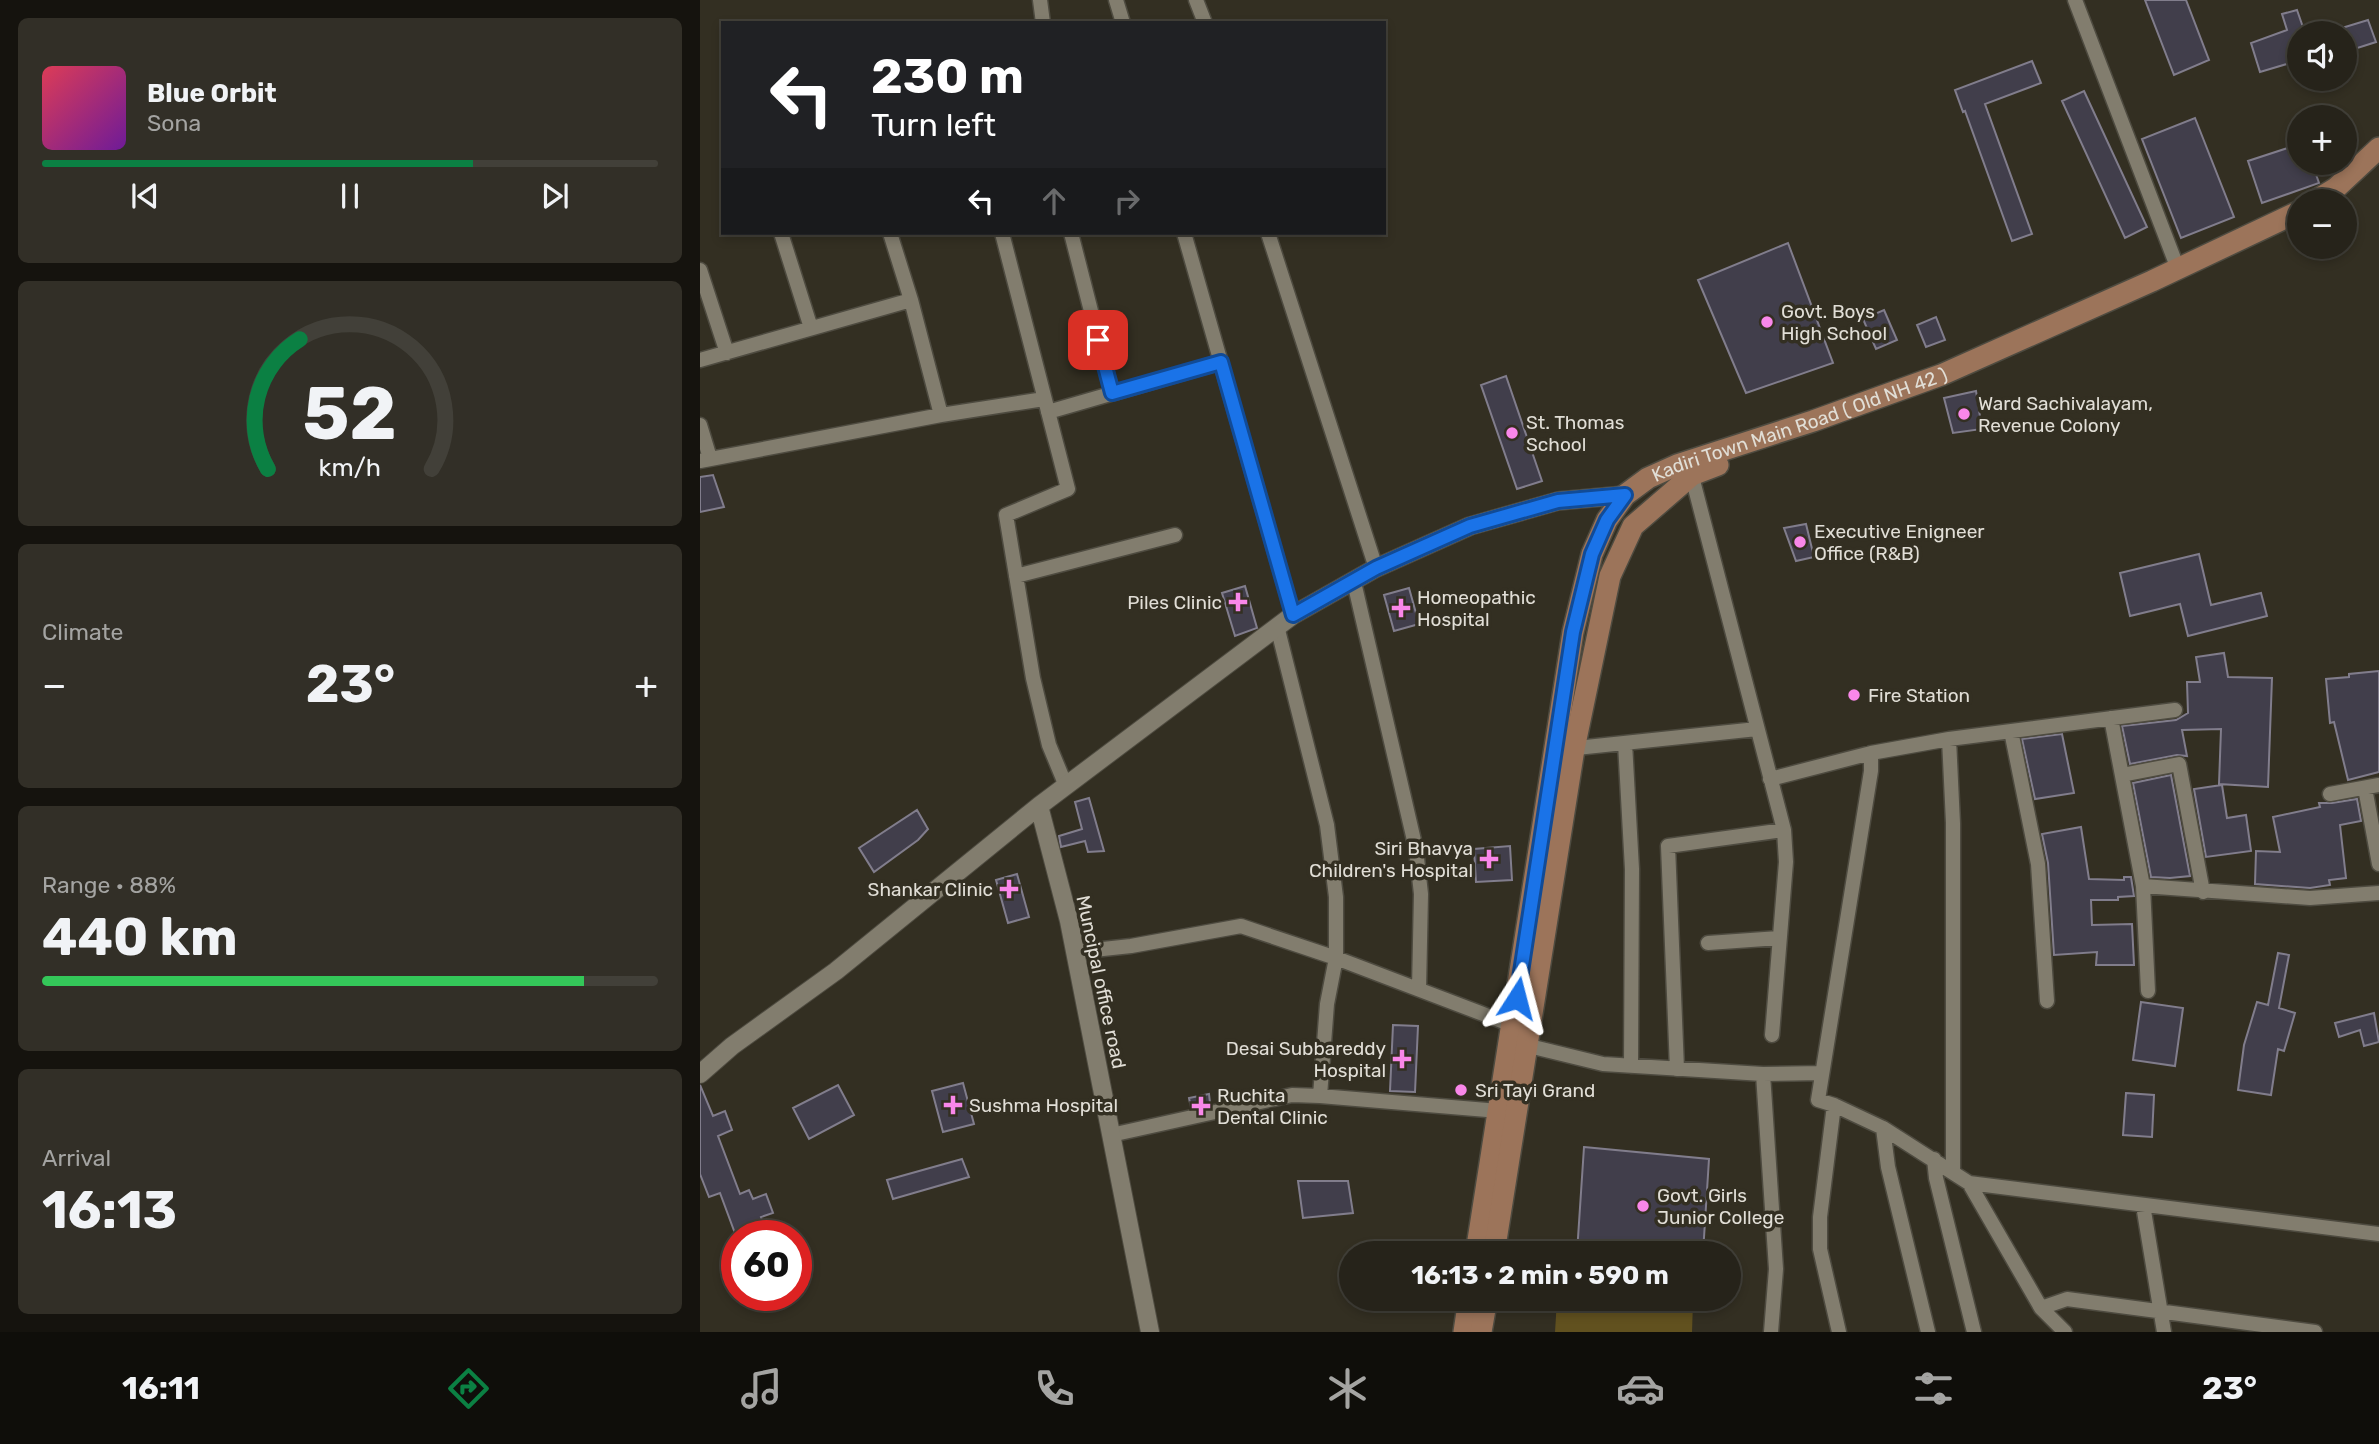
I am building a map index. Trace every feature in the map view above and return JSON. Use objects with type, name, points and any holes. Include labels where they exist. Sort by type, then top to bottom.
[{"type":"main road","points":[[2334,189],[2379,148]]},
{"type":"main road","points":[[2351,189],[2379,166]]},
{"type":"main road","name":"Kadiri Town Main Road ( Old NH 42 )","points":[[1495,1241],[1517,1037],[1565,750],[1610,576],[1633,526],[1690,468],[1941,375],[2287,217]]},
{"type":"main road","name":"Kadiri Town Main Road ( Old NH 42 )","points":[[1565,750],[1573,632],[1589,564],[1607,520],[1625,495],[1648,478],[1690,468],[1978,370],[2287,234]]},
{"type":"main road","name":"Kadiri Town Main Road ( Old NH 42 )","points":[[1478,1241],[1499,1111],[1517,1037]]},
{"type":"main road","points":[[1464,1332],[1467,1311]]},
{"type":"main road","points":[[1481,1332],[1485,1311]]},
{"type":"street","points":[[1040,0],[1043,21]]},
{"type":"street","points":[[1116,0],[1122,21]]},
{"type":"street","points":[[1196,0],[1204,21]]},
{"type":"street","points":[[2075,0],[2178,269]]},
{"type":"street","points":[[782,235],[811,328]]},
{"type":"street","points":[[891,235],[911,300],[941,415]]},
{"type":"street","points":[[1003,235],[1068,489],[1006,515],[1033,678],[1048,745],[1066,786]]},
{"type":"street","points":[[1072,235],[1112,393]]},
{"type":"street","points":[[1185,235],[1293,615]]},
{"type":"street","points":[[1269,235],[1376,568]]},
{"type":"street","points":[[700,270],[727,353]]},
{"type":"street","points":[[700,360],[911,300]]},
{"type":"street","points":[[700,425],[705,459],[941,415],[1046,406],[1112,393],[1221,362]]},
{"type":"street","points":[[1690,468],[1784,830],[1786,862],[1772,1035]]},
{"type":"street","points":[[700,1074],[732,1046],[836,971],[905,912],[1039,806],[1293,615],[1376,568],[1470,526],[1558,501],[1625,495]]},
{"type":"street","points":[[1016,576],[1175,535]]},
{"type":"street","points":[[1354,582],[1416,849],[1421,894],[1419,989]]},
{"type":"street","points":[[1277,626],[1327,825],[1336,897],[1336,958],[1327,1004],[1320,1096]]},
{"type":"street","points":[[1770,779],[1871,753],[1949,739],[2175,710]]},
{"type":"street","points":[[2111,718],[2143,886],[2148,991]]},
{"type":"street","points":[[1565,750],[1757,729]]},
{"type":"street","points":[[2011,731],[2038,864],[2047,1001]]},
{"type":"street","points":[[1949,739],[1953,823],[1953,1171]]},
{"type":"street","points":[[1625,743],[1632,869],[1631,1066]]},
{"type":"street","points":[[1871,753],[1871,771],[1818,1100],[1883,1128],[1969,1183],[2041,1308],[2065,1332]]},
{"type":"street","points":[[2122,775],[2179,764],[2203,892]]},
{"type":"street","points":[[2330,793],[2372,786],[2379,864]]},
{"type":"street","name":"Muncipal office road","points":[[1039,806],[1075,952],[1150,1332]]},
{"type":"street","points":[[1677,1069],[1668,846],[1784,830]]},
{"type":"street","points":[[2143,886],[2310,898],[2379,893]]},
{"type":"street","points":[[1075,952],[1131,946],[1241,926],[1419,989],[1517,1037],[1603,1064],[1763,1074],[1822,1073]]},
{"type":"street","points":[[1708,943],[1779,938]]},
{"type":"street","points":[[1763,1074],[1776,1269],[1770,1332]]},
{"type":"street","points":[[1111,1135],[1292,1096],[1499,1111]]},
{"type":"street","points":[[1834,1105],[1820,1217],[1820,1249],[1839,1332]]},
{"type":"street","points":[[1883,1128],[1888,1167],[1928,1332]]},
{"type":"street","points":[[1934,1159],[1936,1178],[1974,1332]]},
{"type":"street","points":[[1969,1183],[2379,1234]]},
{"type":"street","points":[[2143,1205],[2164,1332]]},
{"type":"street","points":[[2041,1308],[2067,1299],[2315,1332]]},
{"type":"shaded area","points":[[1556,1311],[1693,1311],[1692,1332],[1555,1332]]},
{"type":"building","points":[[2145,0],[2186,0],[2209,60],[2174,75]]},
{"type":"building","points":[[2297,10],[2301,21],[2287,21],[2287,30],[2282,14]]},
{"type":"building","points":[[2368,20],[2376,42],[2357,48],[2357,23]]},
{"type":"building","points":[[2287,30],[2287,64],[2260,72],[2251,43]]},
{"type":"building","points":[[2032,61],[2041,83],[1985,104],[2032,234],[2012,241],[1955,90]]},
{"type":"building","points":[[2084,91],[2147,227],[2125,238],[2062,101]]},
{"type":"building","points":[[2195,118],[2234,217],[2181,238],[2142,139]]},
{"type":"building","points":[[2287,148],[2287,175],[2316,175],[2319,183],[2302,189],[2287,189],[2287,194],[2262,203],[2248,161]]},
{"type":"building","name":"Govt. Boys High School","points":[[1788,243],[1833,363],[1746,393],[1698,280]]},
{"type":"building","points":[[1884,310],[1897,340],[1876,349],[1863,319]]},
{"type":"building","points":[[1936,317],[1945,340],[1926,347],[1917,325]]},
{"type":"building","name":"St. Thomas School","points":[[1506,376],[1542,481],[1517,489],[1481,385]]},
{"type":"building","name":"Ward Sachivalayam, Revenue Colony","points":[[1976,391],[1982,429],[1953,433],[1944,398]]},
{"type":"building","points":[[713,475],[724,507],[700,512],[700,477]]},
{"type":"building","name":"Executive Enigneer Office (R&B)","points":[[1806,524],[1814,557],[1796,561],[1784,528]]},
{"type":"building","points":[[2199,554],[2211,605],[2261,593],[2267,616],[2188,636],[2180,604],[2130,616],[2120,573]]},
{"type":"building","points":[[1245,586],[1257,628],[1235,636],[1222,593]]},
{"type":"building","points":[[1409,588],[1419,624],[1394,631],[1384,595]]},
{"type":"building","points":[[2224,653],[2228,677],[2272,678],[2268,787],[2219,784],[2221,729],[2182,730],[2187,756],[2177,755],[2130,764],[2122,726],[2176,720],[2188,713],[2187,682],[2200,682],[2196,657]]},
{"type":"building","points":[[2379,671],[2379,772],[2348,780],[2334,722],[2330,723],[2326,679]]},
{"type":"building","points":[[2062,734],[2074,793],[2035,799],[2022,739]]},
{"type":"building","points":[[2171,775],[2190,876],[2151,877],[2133,783]]},
{"type":"building","points":[[2222,785],[2227,818],[2246,815],[2251,851],[2206,857],[2194,789]]},
{"type":"building","points":[[1089,798],[1104,851],[1088,852],[1085,841],[1061,847],[1059,836],[1082,829],[1075,802]]},
{"type":"building","points":[[2357,799],[2361,821],[2340,825],[2346,878],[2329,880],[2330,885],[2310,888],[2255,884],[2256,851],[2280,852],[2273,817],[2320,807],[2319,803]]},
{"type":"building","points":[[917,810],[928,829],[918,840],[874,872],[859,848]]},
{"type":"building","points":[[2081,827],[2089,879],[2124,880],[2124,877],[2131,877],[2134,896],[2118,897],[2118,900],[2091,900],[2092,925],[2132,924],[2134,965],[2096,965],[2097,952],[2054,955],[2048,863],[2042,834]]},
{"type":"building","points":[[1510,846],[1512,880],[1476,882],[1474,849]]},
{"type":"building","points":[[1017,874],[1029,917],[1008,923],[996,880]]},
{"type":"building","points":[[2278,953],[2289,955],[2279,1008],[2295,1013],[2284,1051],[2278,1049],[2271,1095],[2238,1090],[2244,1045],[2257,1002],[2268,1005]]},
{"type":"building","points":[[2141,1002],[2183,1008],[2175,1066],[2133,1060]]},
{"type":"building","points":[[2374,1013],[2379,1042],[2364,1046],[2360,1030],[2339,1037],[2335,1023]]},
{"type":"building","points":[[1393,1025],[1418,1026],[1415,1092],[1390,1091]]},
{"type":"building","points":[[963,1083],[974,1124],[943,1132],[932,1091]]},
{"type":"building","points":[[700,1085],[713,1116],[725,1111],[732,1130],[718,1136],[740,1194],[749,1190],[753,1199],[766,1194],[773,1213],[761,1217],[762,1220],[730,1220],[720,1193],[709,1197],[700,1174]]},
{"type":"building","points":[[838,1085],[854,1115],[809,1139],[793,1108]]},
{"type":"building","points":[[2126,1093],[2154,1095],[2152,1137],[2123,1135]]},
{"type":"building","points":[[1209,1094],[1210,1103],[1191,1108],[1189,1098]]},
{"type":"building","name":"Govt. Girls Junior College","points":[[1584,1147],[1709,1159],[1704,1241],[1578,1241]]},
{"type":"building","points":[[962,1159],[969,1177],[893,1199],[887,1180]]},
{"type":"building","points":[[1298,1181],[1348,1181],[1353,1213],[1303,1218]]},
{"type":"place","name":"Govt. Boys High School","points":[[1767,322]]},
{"type":"place","name":"Ward Sachivalayam, Revenue Colony","points":[[1964,414]]},
{"type":"place","name":"St. Thomas School","points":[[1512,433]]},
{"type":"place","name":"Executive Enigneer Office (R&B)","points":[[1800,542]]},
{"type":"place","name":"Piles Clinic","points":[[1238,602]]},
{"type":"place","name":"Homeopathic Hospital","points":[[1401,608]]},
{"type":"place","name":"Fire Station","points":[[1854,695]]},
{"type":"place","name":"Siri Bhavya Children's Hospital","points":[[1489,859]]},
{"type":"place","name":"Shankar Clinic","points":[[1009,889]]},
{"type":"place","name":"Desai Subbareddy Hospital","points":[[1402,1059]]},
{"type":"place","name":"Sri Tayi Grand","points":[[1461,1090]]},
{"type":"place","name":"Sushma Hospital","points":[[953,1105]]},
{"type":"place","name":"Ruchita Dental Clinic","points":[[1201,1106]]},
{"type":"place","name":"Govt. Girls Junior College","points":[[1643,1206]]},
{"type":"route","points":[[1098,340],[1112,393],[1221,362],[1293,615],[1376,568],[1470,526],[1558,501],[1625,495],[1607,520],[1592,554],[1573,632],[1517,998]]}]
